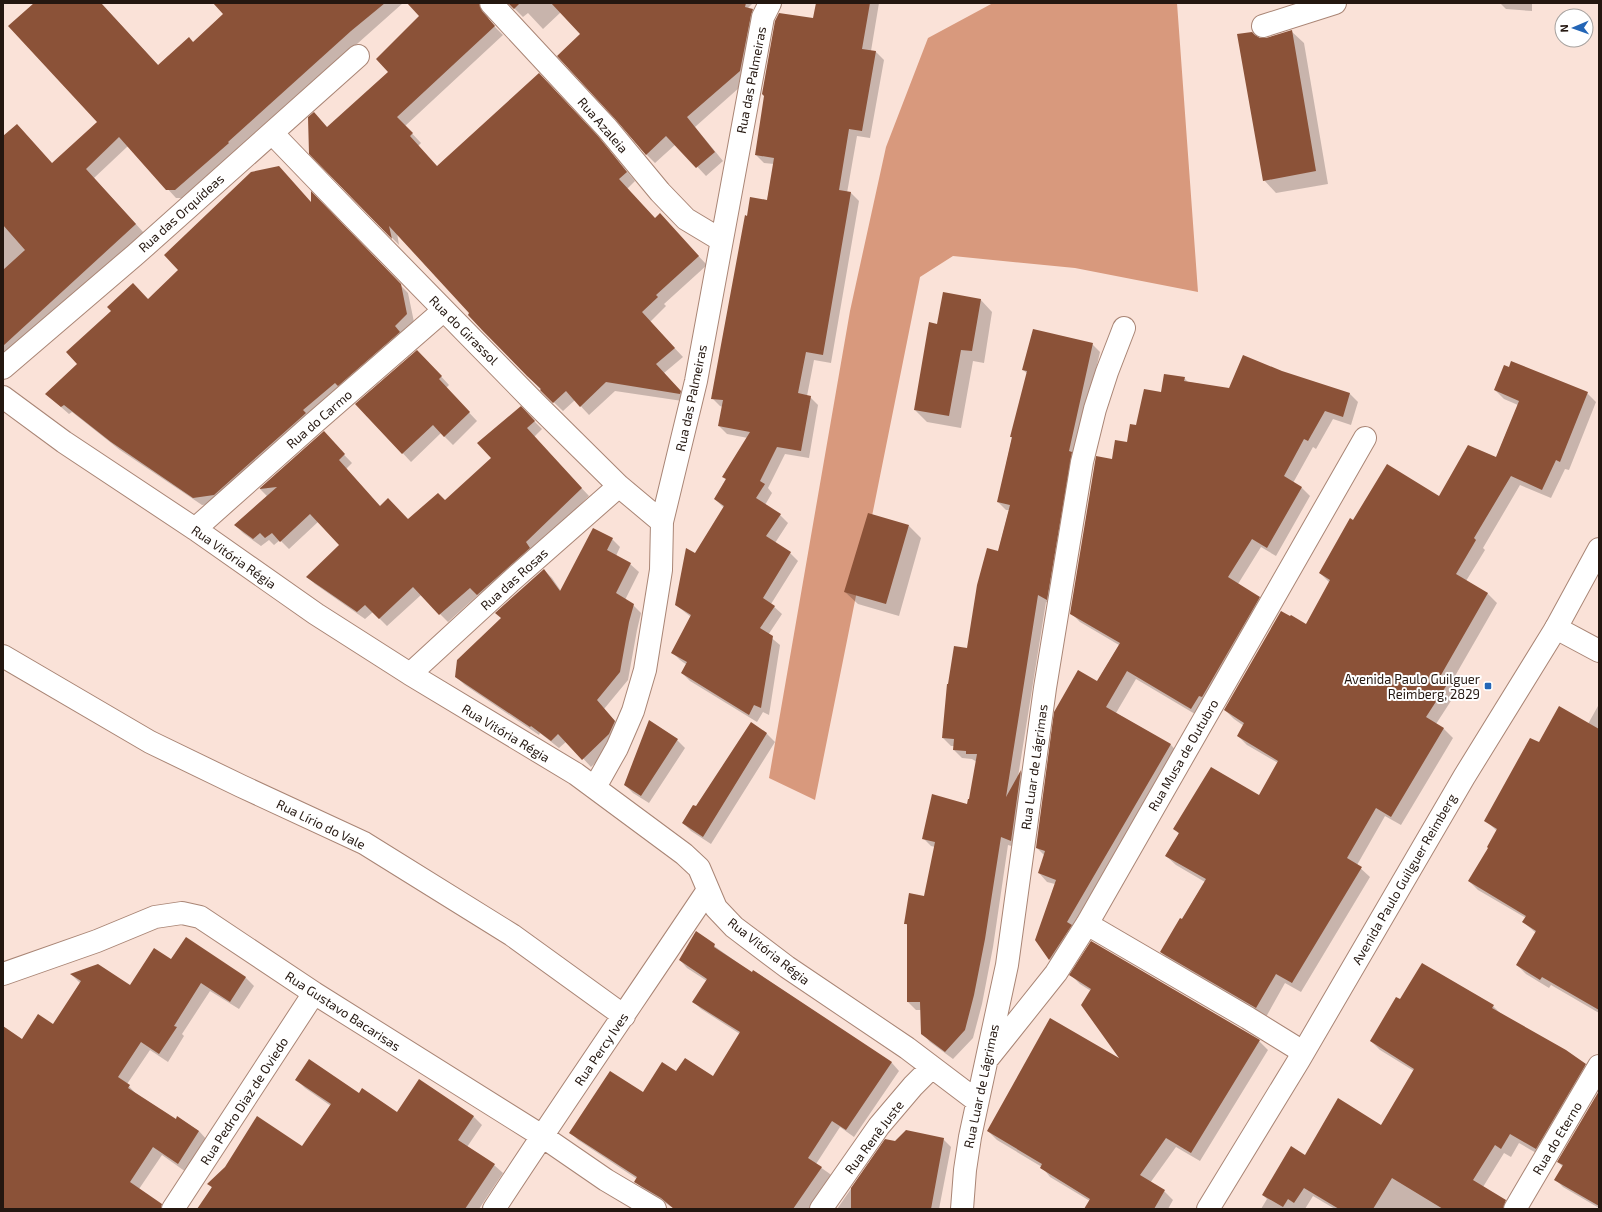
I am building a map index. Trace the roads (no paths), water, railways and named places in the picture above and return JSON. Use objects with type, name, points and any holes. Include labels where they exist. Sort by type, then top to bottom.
[{"type":"street","name":"Rua Azaleia","points":[[491,3],[607,128],[660,192],[686,219],[721,240]]},
{"type":"street","name":"Rua das Palmeiras","points":[[595,787],[617,748],[632,711],[645,670],[661,570],[662,522],[696,382],[763,17],[770,3]]},
{"type":"street","points":[[1263,26],[1335,3]]},
{"type":"street","name":"Rua das Orquídeas","points":[[3,368],[135,255],[358,56]]},
{"type":"street","name":"Rua do Girassol","points":[[272,133],[444,310],[619,486],[662,522]]},
{"type":"street","name":"Rua do Carmo","points":[[195,530],[314,422],[444,310]]},
{"type":"street","name":"Rua Luar de Lágrimas","points":[[962,1209],[964,1170],[977,1101],[1007,965],[1045,688],[1082,462],[1095,409],[1124,328]]},
{"type":"street","name":"Rua Vitória Régia","points":[[3,397],[64,442],[316,614],[410,674],[595,787],[684,854],[699,868],[716,908],[734,927],[787,967],[907,1048],[931,1068],[977,1101]]},
{"type":"street","name":"Rua Musa de Outubro","points":[[986,1062],[1056,973],[1087,924],[1365,438]]},
{"type":"street","name":"Rua das Rosas","points":[[410,674],[510,582],[619,486]]},
{"type":"street","name":"Avenida Paulo Guilguer Reimberg","points":[[1208,1209],[1303,1052],[1464,777],[1556,628],[1599,549]]},
{"type":"street","points":[[1556,628],[1599,651]]},
{"type":"street","name":"Rua Lírio do Vale","points":[[3,656],[150,742],[364,843],[512,935],[624,1016]]},
{"type":"street","name":"Rua Percy Ives","points":[[494,1209],[708,890]]},
{"type":"street","name":"Rua Gustavo Bacarisas","points":[[5,972],[98,941],[154,917],[182,913],[200,918],[314,993],[542,1136],[606,1180],[655,1209]]},
{"type":"street","points":[[1087,924],[1248,1018],[1303,1052]]},
{"type":"street","name":"Rua Pedro Diaz de Oviedo","points":[[173,1209],[314,993]]},
{"type":"street","name":"Rua do Eterno","points":[[1515,1209],[1599,1066]]},
{"type":"street","name":"Rua Renê Juste","points":[[821,1209],[879,1126],[913,1086],[931,1068]]},
{"type":"place","name":"Avenida Paulo Guilguer Reimberg, 2829","points":[[1488,686]]}]
